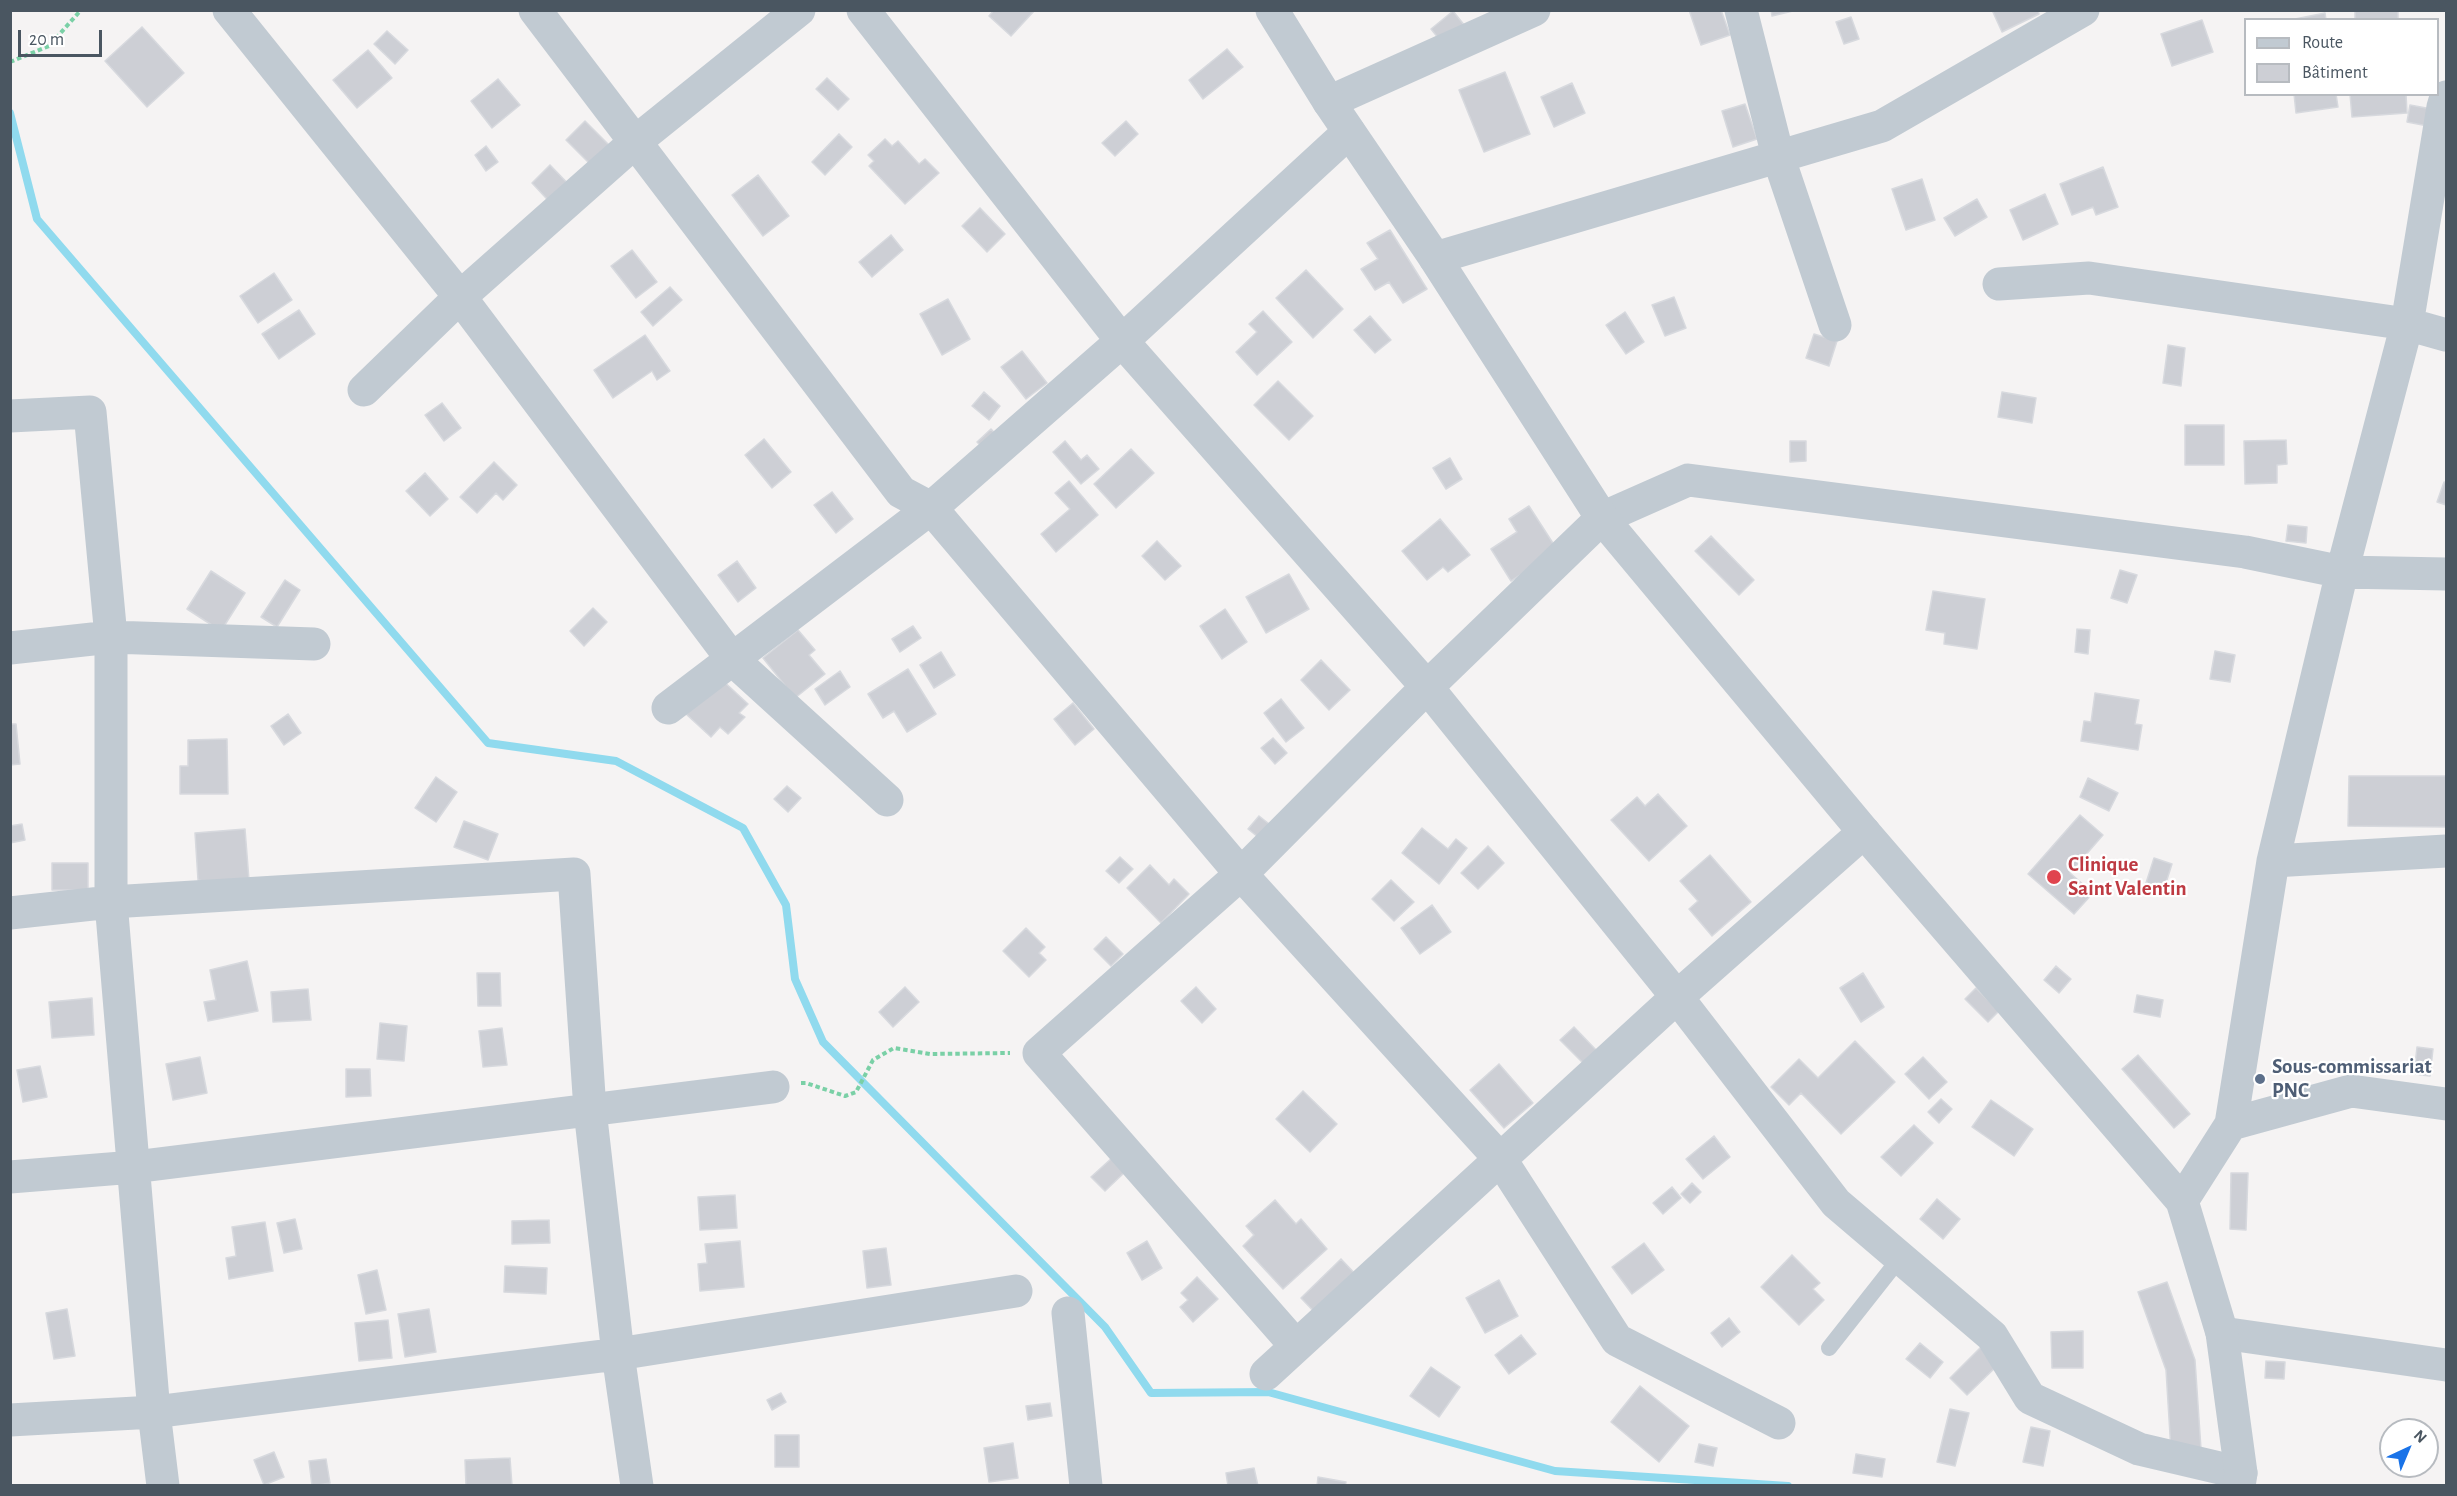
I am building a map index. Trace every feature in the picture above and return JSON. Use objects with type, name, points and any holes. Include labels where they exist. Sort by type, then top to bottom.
[{"type":"street","points":[[229,10],[460,297],[732,659],[886,800]]},
{"type":"street","points":[[535,10],[901,492],[932,508],[1241,874],[1501,1160],[1617,1340],[1779,1423]]},
{"type":"street","points":[[364,390],[460,297],[635,142],[799,10]]},
{"type":"street","points":[[862,10],[1122,341],[1426,687],[1677,997],[1836,1203],[1992,1336],[2030,1398],[2139,1449],[2240,1479],[2222,1333],[2182,1201],[1864,832],[1602,518],[1435,258],[1329,102],[1272,10]]},
{"type":"street","points":[[1329,102],[1534,10]]},
{"type":"street","points":[[1741,10],[1778,156],[1834,325]]},
{"type":"street","points":[[1435,258],[1882,126],[2083,10]]},
{"type":"street","points":[[2182,1201],[2231,1124],[2273,861],[2342,572],[2407,324],[2445,104]]},
{"type":"street","points":[[668,708],[932,508],[1122,341],[1349,132]]},
{"type":"street","points":[[1999,284],[2089,278],[2407,324],[2446,335]]},
{"type":"street","points":[[10,416],[90,412],[111,637],[111,902],[154,1412],[163,1485]]},
{"type":"street","points":[[1296,1346],[1039,1053],[1241,874],[1426,687],[1602,518],[1688,480],[2245,552],[2342,572],[2446,574]]},
{"type":"street","points":[[10,648],[111,637],[314,644]]},
{"type":"street","points":[[1266,1374],[1677,997],[1864,832]]},
{"type":"street","points":[[2273,861],[2446,851]]},
{"type":"street","points":[[10,913],[111,902],[574,874],[590,1110],[618,1354],[637,1485]]},
{"type":"street","points":[[10,1177],[134,1167],[773,1087]]},
{"type":"street","points":[[2231,1124],[2351,1091],[2446,1104]]},
{"type":"street","points":[[10,1420],[154,1412],[618,1354],[1016,1291]]},
{"type":"street","points":[[1068,1313],[1086,1485]]},
{"type":"street","points":[[2222,1333],[2446,1365]]},
{"type":"lane","points":[[1829,1348],[1900,1258]]},
{"type":"path","points":[[10,63],[49,46],[81,10]]},
{"type":"path","points":[[773,1087],[806,1083],[845,1096],[856,1092],[873,1060],[894,1048],[930,1054],[1039,1053]]},
{"type":"building","points":[[994,10],[1035,10],[1011,36],[989,16]]},
{"type":"building","points":[[1689,10],[1721,10],[1730,35],[1701,45]]},
{"type":"building","points":[[1771,10],[1797,10],[1772,16]]},
{"type":"building","points":[[1992,10],[2038,10],[2039,14],[2002,32]]},
{"type":"building","points":[[2355,10],[2398,10],[2398,18],[2355,18]]},
{"type":"building","points":[[1453,11],[1465,26],[1443,44],[1431,29]]},
{"type":"building","points":[[2325,13],[2326,18],[2300,18]]},
{"type":"building","points":[[1851,17],[1859,39],[1844,44],[1836,22]]},
{"type":"building","points":[[2202,20],[2213,52],[2172,66],[2161,34]]},
{"type":"building","points":[[142,27],[184,73],[147,107],[105,61]]},
{"type":"building","points":[[387,31],[408,50],[395,64],[374,44]]},
{"type":"building","points":[[1227,49],[1243,67],[1203,99],[1189,80]]},
{"type":"building","points":[[368,50],[392,78],[357,108],[333,80]]},
{"type":"building","points":[[1505,72],[1530,134],[1484,152],[1459,90]]},
{"type":"building","points":[[827,78],[849,99],[838,110],[816,89]]},
{"type":"building","points":[[498,79],[520,105],[492,128],[471,101]]},
{"type":"building","points":[[1572,83],[1585,113],[1554,127],[1541,97]]},
{"type":"building","points":[[2294,96],[2336,96],[2338,107],[2296,113]]},
{"type":"building","points":[[2350,96],[2406,96],[2407,113],[2352,117]]},
{"type":"building","points":[[1745,104],[1757,139],[1733,147],[1722,111]]},
{"type":"building","points":[[2410,105],[2437,110],[2433,127],[2407,122]]},
{"type":"building","points":[[585,121],[611,147],[592,166],[566,140]]},
{"type":"building","points":[[1126,121],[1138,134],[1115,156],[1102,143]]},
{"type":"building","points":[[839,134],[852,147],[825,175],[812,162]]},
{"type":"building","points":[[885,139],[892,146],[898,141],[919,164],[925,159],[939,173],[905,204],[869,166],[874,161],[868,155]]},
{"type":"building","points":[[486,146],[498,162],[486,171],[475,155]]},
{"type":"building","points":[[550,165],[578,194],[559,212],[532,183]]},
{"type":"building","points":[[2103,167],[2118,207],[2096,215],[2093,207],[2072,215],[2060,184]]},
{"type":"building","points":[[758,175],[789,216],[763,236],[732,195]]},
{"type":"building","points":[[1922,179],[1935,220],[1906,230],[1892,189]]},
{"type":"building","points":[[2045,194],[2058,224],[2023,240],[2010,210]]},
{"type":"building","points":[[1977,199],[1987,217],[1955,236],[1944,218]]},
{"type":"building","points":[[980,208],[1005,234],[987,252],[962,226]]},
{"type":"building","points":[[1390,230],[1427,289],[1403,303],[1389,282],[1375,290],[1361,269],[1378,259],[1367,243]]},
{"type":"building","points":[[891,235],[903,250],[872,277],[859,262]]},
{"type":"building","points":[[632,250],[657,282],[636,298],[611,266]]},
{"type":"building","points":[[1306,270],[1343,309],[1313,338],[1276,298]]},
{"type":"building","points":[[274,273],[292,300],[258,323],[240,296]]},
{"type":"building","points":[[670,287],[682,300],[653,326],[641,312]]},
{"type":"building","points":[[1674,297],[1686,328],[1665,336],[1652,305]]},
{"type":"building","points":[[948,299],[970,339],[942,355],[920,314]]},
{"type":"building","points":[[299,310],[315,334],[279,359],[262,334]]},
{"type":"building","points":[[1263,311],[1292,342],[1257,375],[1236,352],[1257,332],[1249,324]]},
{"type":"building","points":[[1625,312],[1644,342],[1626,354],[1606,325]]},
{"type":"building","points":[[1370,316],[1391,340],[1375,353],[1354,330]]},
{"type":"building","points":[[1814,334],[1837,341],[1829,366],[1806,358]]},
{"type":"building","points":[[645,335],[670,371],[657,380],[652,371],[613,398],[594,370]]},
{"type":"building","points":[[2168,345],[2185,348],[2181,386],[2163,383]]},
{"type":"building","points":[[1022,351],[1047,383],[1026,399],[1001,367]]},
{"type":"building","points":[[1278,381],[1313,416],[1289,440],[1254,405]]},
{"type":"building","points":[[984,392],[1000,406],[989,420],[972,406]]},
{"type":"building","points":[[2002,392],[2036,398],[2032,423],[1998,417]]},
{"type":"building","points":[[442,403],[461,428],[444,441],[425,415]]},
{"type":"building","points":[[2185,425],[2224,425],[2224,465],[2185,465]]},
{"type":"building","points":[[991,429],[1002,441],[989,454],[977,442]]},
{"type":"building","points":[[764,439],[791,472],[772,488],[745,455]]},
{"type":"building","points":[[2286,440],[2287,464],[2277,465],[2277,483],[2245,484],[2244,441]]},
{"type":"building","points":[[1065,441],[1081,460],[1087,455],[1099,469],[1081,484],[1053,452]]},
{"type":"building","points":[[1790,441],[1806,441],[1806,461],[1790,462]]},
{"type":"building","points":[[1131,449],[1154,473],[1116,508],[1094,484]]},
{"type":"building","points":[[1450,458],[1462,479],[1446,489],[1433,468]]},
{"type":"building","points":[[494,462],[517,485],[503,500],[496,493],[477,513],[460,497]]},
{"type":"building","points":[[425,473],[448,499],[430,516],[406,491]]},
{"type":"building","points":[[1069,481],[1098,515],[1056,552],[1041,534],[1070,509],[1055,493]]},
{"type":"building","points":[[2444,482],[2446,483],[2446,505],[2437,502]]},
{"type":"building","points":[[832,492],[853,519],[836,533],[814,505]]},
{"type":"building","points":[[1529,506],[1558,551],[1511,581],[1491,549],[1517,532],[1509,519]]},
{"type":"building","points":[[1440,519],[1470,555],[1448,572],[1443,567],[1427,580],[1402,551]]},
{"type":"building","points":[[2288,525],[2307,527],[2306,543],[2286,541]]},
{"type":"building","points":[[1711,536],[1754,580],[1739,595],[1695,551]]},
{"type":"building","points":[[1157,541],[1181,566],[1165,580],[1142,556]]},
{"type":"building","points":[[737,561],[756,588],[738,602],[718,575]]},
{"type":"building","points":[[2120,570],[2137,575],[2127,603],[2111,598]]},
{"type":"building","points":[[211,571],[245,593],[221,631],[187,609]]},
{"type":"building","points":[[1289,574],[1309,609],[1266,633],[1246,597]]},
{"type":"building","points":[[285,580],[300,590],[277,627],[261,617]]},
{"type":"building","points":[[1933,591],[1985,599],[1977,649],[1944,644],[1945,633],[1926,630]]},
{"type":"building","points":[[593,608],[607,622],[584,646],[570,631]]},
{"type":"building","points":[[1225,609],[1247,642],[1222,659],[1200,626]]},
{"type":"building","points":[[913,626],[921,638],[900,652],[892,639]]},
{"type":"building","points":[[2077,629],[2090,630],[2088,654],[2075,652]]},
{"type":"building","points":[[798,630],[815,650],[809,655],[825,674],[795,698],[763,658]]},
{"type":"building","points":[[2215,651],[2235,655],[2230,682],[2210,679]]},
{"type":"building","points":[[941,652],[955,675],[934,688],[920,665]]},
{"type":"building","points":[[1321,660],[1350,690],[1329,710],[1301,680]]},
{"type":"building","points":[[908,669],[936,714],[907,732],[894,711],[883,718],[868,694]]},
{"type":"building","points":[[840,671],[850,687],[825,705],[815,689]]},
{"type":"building","points":[[720,678],[748,704],[739,713],[745,717],[728,734],[720,727],[711,737],[686,714]]},
{"type":"building","points":[[2095,693],[2139,700],[2135,724],[2142,725],[2138,750],[2081,741],[2084,721],[2091,722]]},
{"type":"building","points":[[1281,699],[1304,728],[1286,742],[1264,713]]},
{"type":"building","points":[[1073,703],[1094,729],[1075,745],[1054,719]]},
{"type":"building","points":[[288,714],[301,733],[284,745],[271,726]]},
{"type":"building","points":[[10,724],[16,724],[20,764],[10,765]]},
{"type":"building","points":[[1273,738],[1287,753],[1275,764],[1261,748]]},
{"type":"building","points":[[227,739],[228,794],[180,794],[180,766],[188,766],[188,740]]},
{"type":"building","points":[[2349,776],[2446,776],[2446,827],[2348,826]]},
{"type":"building","points":[[436,777],[457,792],[436,822],[415,808]]},
{"type":"building","points":[[2088,778],[2118,793],[2109,811],[2080,797]]},
{"type":"building","points":[[787,786],[801,798],[788,812],[774,799]]},
{"type":"building","points":[[1658,794],[1687,826],[1649,861],[1611,820],[1637,797],[1645,806]]},
{"type":"building","points":[[2080,815],[2103,835],[2070,873],[2093,893],[2074,914],[2028,874]]},
{"type":"building","points":[[1259,816],[1273,827],[1263,841],[1248,829]]},
{"type":"building","points":[[464,821],[498,834],[488,860],[454,847]]},
{"type":"building","points":[[22,824],[25,840],[10,843],[10,826]]},
{"type":"building","points":[[1422,828],[1448,849],[1456,839],[1467,848],[1439,884],[1402,853]]},
{"type":"building","points":[[245,829],[250,893],[198,880],[195,833]]},
{"type":"building","points":[[1488,846],[1504,863],[1478,889],[1461,873]]},
{"type":"building","points":[[1710,855],[1751,902],[1712,936],[1689,909],[1698,901],[1680,881]]},
{"type":"building","points":[[1120,857],[1133,869],[1119,883],[1106,871]]},
{"type":"building","points":[[2154,858],[2172,864],[2164,889],[2146,883]]},
{"type":"building","points":[[52,863],[88,863],[88,890],[52,890]]},
{"type":"building","points":[[1150,865],[1169,885],[1174,879],[1189,894],[1161,923],[1127,888]]},
{"type":"building","points":[[1391,880],[1414,902],[1394,921],[1372,899]]},
{"type":"building","points":[[1432,905],[1451,932],[1420,954],[1401,928]]},
{"type":"building","points":[[1026,928],[1045,947],[1039,953],[1046,960],[1029,977],[1003,951]]},
{"type":"building","points":[[1106,937],[1123,954],[1111,966],[1094,949]]},
{"type":"building","points":[[247,961],[258,1011],[208,1021],[204,1002],[216,1000],[210,970]]},
{"type":"building","points":[[2056,966],[2071,979],[2059,993],[2044,980]]},
{"type":"building","points":[[477,973],[500,973],[501,1006],[478,1006]]},
{"type":"building","points":[[1863,973],[1884,1007],[1861,1022],[1840,988]]},
{"type":"building","points":[[905,987],[919,1002],[893,1027],[879,1012]]},
{"type":"building","points":[[1196,987],[1216,1009],[1202,1023],[1181,1001]]},
{"type":"building","points":[[1976,988],[1999,1011],[1988,1022],[1965,999]]},
{"type":"building","points":[[308,989],[311,1020],[273,1022],[271,992]]},
{"type":"building","points":[[2137,995],[2163,1000],[2160,1017],[2134,1012]]},
{"type":"building","points":[[92,998],[94,1035],[52,1038],[49,1002]]},
{"type":"building","points":[[380,1023],[407,1026],[404,1061],[377,1059]]},
{"type":"building","points":[[1574,1027],[1599,1053],[1586,1066],[1560,1040]]},
{"type":"building","points":[[502,1028],[507,1065],[483,1067],[479,1031]]},
{"type":"building","points":[[1855,1041],[1895,1082],[1841,1134],[1801,1093],[1789,1105],[1771,1087],[1799,1059],[1818,1078]]},
{"type":"building","points":[[2417,1047],[2433,1049],[2430,1076],[2414,1074]]},
{"type":"building","points":[[2138,1055],[2190,1114],[2174,1128],[2122,1069]]},
{"type":"building","points":[[200,1057],[207,1093],[173,1100],[166,1064]]},
{"type":"building","points":[[1923,1057],[1947,1082],[1929,1099],[1905,1074]]},
{"type":"building","points":[[1499,1064],[1533,1103],[1504,1128],[1470,1090]]},
{"type":"building","points":[[40,1066],[47,1097],[23,1102],[17,1070]]},
{"type":"building","points":[[346,1069],[370,1069],[371,1096],[346,1097]]},
{"type":"building","points":[[1303,1091],[1337,1124],[1310,1152],[1276,1119]]},
{"type":"building","points":[[1941,1099],[1952,1109],[1939,1123],[1928,1112]]},
{"type":"building","points":[[1991,1100],[2033,1129],[2014,1156],[1972,1127]]},
{"type":"building","points":[[1914,1125],[1933,1143],[1901,1176],[1881,1157]]},
{"type":"building","points":[[1714,1136],[1730,1157],[1703,1179],[1686,1159]]},
{"type":"building","points":[[1113,1157],[1126,1171],[1105,1191],[1091,1177]]},
{"type":"building","points":[[2231,1173],[2248,1173],[2246,1230],[2230,1229]]},
{"type":"building","points":[[1692,1183],[1701,1192],[1690,1203],[1681,1194]]},
{"type":"building","points":[[1672,1187],[1681,1198],[1663,1214],[1653,1203]]},
{"type":"building","points":[[735,1195],[737,1228],[700,1230],[698,1197]]},
{"type":"building","points":[[1937,1199],[1960,1219],[1943,1239],[1920,1219]]},
{"type":"building","points":[[1275,1200],[1296,1224],[1301,1219],[1327,1249],[1283,1289],[1243,1246],[1254,1235],[1246,1226]]},
{"type":"building","points":[[295,1219],[302,1249],[284,1253],[277,1223]]},
{"type":"building","points":[[549,1220],[550,1243],[512,1244],[512,1221]]},
{"type":"building","points":[[265,1222],[273,1271],[229,1279],[226,1258],[236,1256],[232,1227]]},
{"type":"building","points":[[740,1241],[744,1287],[700,1291],[698,1264],[707,1263],[705,1244]]},
{"type":"building","points":[[1147,1241],[1162,1268],[1142,1280],[1127,1253]]},
{"type":"building","points":[[1644,1243],[1664,1270],[1632,1294],[1612,1267]]},
{"type":"building","points":[[886,1248],[891,1285],[867,1288],[863,1251]]},
{"type":"building","points":[[1792,1255],[1820,1283],[1813,1289],[1824,1300],[1799,1325],[1761,1287]]},
{"type":"building","points":[[1341,1259],[1361,1280],[1321,1319],[1301,1298]]},
{"type":"building","points":[[505,1266],[547,1268],[546,1294],[504,1292]]},
{"type":"building","points":[[377,1270],[386,1310],[366,1314],[358,1275]]},
{"type":"building","points":[[1197,1277],[1218,1299],[1193,1322],[1180,1307],[1188,1300],[1181,1293]]},
{"type":"building","points":[[1499,1280],[1518,1316],[1485,1333],[1466,1298]]},
{"type":"building","points":[[2167,1282],[2195,1360],[2201,1449],[2171,1451],[2166,1370],[2138,1292]]},
{"type":"building","points":[[67,1309],[75,1356],[54,1359],[46,1313]]},
{"type":"building","points":[[429,1309],[436,1352],[405,1357],[398,1314]]},
{"type":"building","points":[[1729,1318],[1740,1332],[1722,1347],[1711,1333]]},
{"type":"building","points":[[388,1320],[392,1358],[359,1361],[355,1323]]},
{"type":"building","points":[[2083,1331],[2083,1368],[2052,1368],[2051,1332]]},
{"type":"building","points":[[1521,1335],[1536,1354],[1509,1374],[1495,1355]]},
{"type":"building","points":[[1920,1343],[1943,1362],[1930,1378],[1906,1359]]},
{"type":"building","points":[[1981,1347],[1998,1365],[1967,1395],[1950,1378]]},
{"type":"building","points":[[2266,1361],[2285,1362],[2284,1379],[2265,1378]]},
{"type":"building","points":[[1431,1367],[1460,1387],[1439,1417],[1410,1396]]},
{"type":"building","points":[[1640,1386],[1689,1426],[1659,1462],[1611,1422]]},
{"type":"building","points":[[781,1393],[786,1402],[772,1410],[767,1400]]},
{"type":"building","points":[[1050,1403],[1052,1416],[1028,1420],[1026,1406]]},
{"type":"building","points":[[1950,1409],[1969,1413],[1955,1466],[1937,1462]]},
{"type":"building","points":[[2031,1427],[2050,1431],[2043,1466],[2023,1462]]},
{"type":"building","points":[[775,1435],[799,1435],[799,1467],[775,1467]]},
{"type":"building","points":[[1013,1443],[1018,1478],[989,1482],[984,1448]]},
{"type":"building","points":[[1699,1444],[1717,1448],[1713,1466],[1695,1462]]},
{"type":"building","points":[[274,1452],[284,1477],[264,1485],[254,1460]]},
{"type":"building","points":[[1856,1454],[1885,1459],[1882,1477],[1853,1473]]},
{"type":"building","points":[[510,1458],[512,1486],[466,1486],[465,1460]]},
{"type":"building","points":[[326,1459],[330,1483],[312,1486],[309,1461]]},
{"type":"building","points":[[1254,1468],[1258,1486],[1228,1486],[1226,1473]]},
{"type":"building","points":[[1318,1477],[1346,1482],[1345,1486],[1317,1486]]},
{"type":"waterway","points":[[10,113],[37,219],[488,743],[616,761],[743,828],[786,905],[795,979],[823,1042],[1105,1327],[1151,1393],[1268,1392],[1555,1471],[1788,1486]]},
{"type":"place","name":"Clinique Saint Valentin","points":[[2054,877]]},
{"type":"place","name":"Sous-commissariat PNC","points":[[2260,1079]]}]
